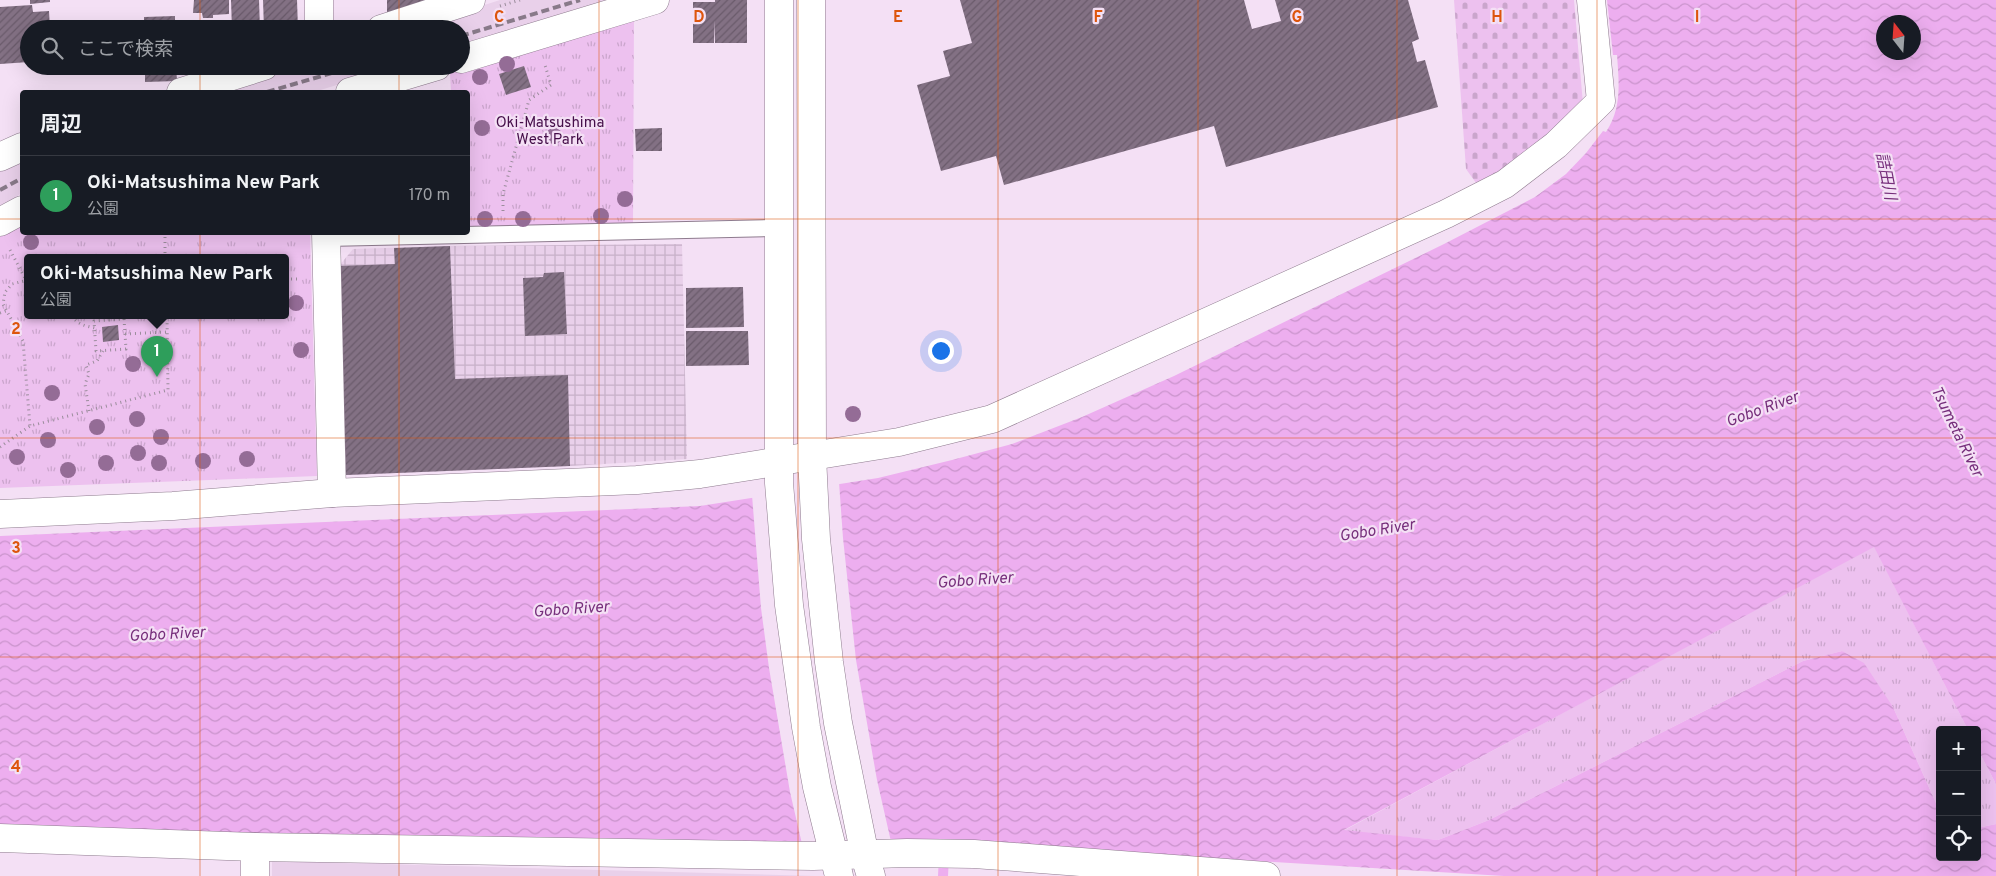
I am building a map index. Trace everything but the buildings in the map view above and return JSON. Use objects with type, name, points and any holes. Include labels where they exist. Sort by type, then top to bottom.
[{"type":"street","points":[[319,0],[319,20]]},
{"type":"street","points":[[409,20],[471,0]]},
{"type":"street","points":[[470,56],[656,0]]},
{"type":"street","points":[[779,0],[778,472],[789,605],[797,665],[814,770],[834,859]]},
{"type":"street","points":[[811,0],[813,468],[816,539],[829,662],[846,766],[866,859]]},
{"type":"street","points":[[0,514],[173,506],[332,494],[637,480],[700,474],[778,472],[813,468],[899,442],[992,419],[1446,214],[1505,184],[1556,145],[1601,101],[1591,0]]},
{"type":"street","points":[[187,90],[235,75]]},
{"type":"street","points":[[357,90],[407,75]]},
{"type":"street","points":[[0,157],[20,148]]},
{"type":"street","points":[[3,232],[20,212]]},
{"type":"street","points":[[326,236],[332,494]]},
{"type":"street","points":[[0,838],[255,847],[834,859],[866,859],[907,853],[974,854],[1266,876]]},
{"type":"street","points":[[255,847],[255,876]]},
{"type":"lane","points":[[470,234],[778,228]]},
{"type":"lane","points":[[326,236],[414,235]]},
{"type":"path","points":[[503,234],[503,194],[529,100],[551,84],[536,36]]},
{"type":"path","points":[[3,232],[24,274]]},
{"type":"path","points":[[165,235],[165,254]]},
{"type":"path","points":[[24,281],[12,284],[4,292],[3,304],[24,341],[30,426]]},
{"type":"path","points":[[0,313],[6,312]]},
{"type":"path","points":[[74,319],[82,325],[94,328]]},
{"type":"path","points":[[110,319],[94,321],[96,351],[126,349],[125,319]]},
{"type":"path","points":[[0,448],[30,426],[168,390],[167,319]]},
{"type":"path","points":[[125,334],[168,332]]},
{"type":"path","points":[[89,411],[85,384],[89,374],[86,365],[97,361],[104,350]]},
{"type":"shaded area","points":[[500,0],[611,0],[470,44],[470,20],[438,20]]},
{"type":"shaded area","points":[[264,75],[370,75],[321,90],[215,90]]},
{"type":"shaded area","points":[[20,160],[20,194],[0,206],[0,171]]},
{"type":"shaded area","points":[[682,244],[687,459],[570,466],[346,475],[339,266],[353,249],[450,246]]},
{"type":"shaded area","points":[[272,861],[815,876],[272,876]]},
{"type":"green space","points":[[1454,0],[1574,0],[1583,104],[1524,166],[1479,187],[1466,169]]},
{"type":"green space","name":"Oki-Matsushima West Park","points":[[634,17],[633,224],[470,228],[470,90],[451,90],[450,75],[470,75],[470,67]]},
{"type":"green space","points":[[20,224],[20,235],[310,235],[317,476],[0,488],[0,237]]},
{"type":"green space","points":[[1874,546],[1966,726],[1936,726],[1936,803],[1893,707],[1842,651],[1803,661],[1489,820],[1438,840],[1343,831]]},
{"type":"green space","points":[[1981,756],[1996,784],[1996,824],[1981,827]]},
{"type":"water","points":[[1607,0],[1996,0],[1996,784],[1981,756],[1981,726],[1966,726],[1874,547],[1344,830],[1438,840],[1489,820],[1803,661],[1842,651],[1864,663],[1893,707],[1936,803],[1936,861],[1981,861],[1981,827],[1996,824],[1996,876],[1504,876],[975,844],[0,830],[0,536],[700,506],[878,478],[1012,444],[1082,417],[1174,376],[1444,244],[1535,197],[1566,174],[1603,131],[1606,132],[1615,114],[1617,104],[1619,85],[1617,55],[1613,55]]},
{"type":"pier","points":[[839,482],[856,660],[877,780],[892,846],[802,844],[790,792],[769,668],[761,608],[752,495]]},
{"type":"waterway","points":[[943,876],[944,856]]},
{"type":"railway","points":[[470,33],[580,0]]},
{"type":"railway","points":[[274,90],[325,75]]},
{"type":"railway","points":[[0,190],[20,179]]},
{"type":"place","name":"Oki-Matsushima New Park","points":[[157,377]]},
{"type":"water label","name":"詰田川","points":[[1887,176]]},
{"type":"water label","name":"Gobo River","points":[[1762,408]]},
{"type":"water label","name":"Tsumeta River","points":[[1958,431]]},
{"type":"water label","name":"Gobo River","points":[[1377,529]]},
{"type":"water label","name":"Gobo River","points":[[975,579]]},
{"type":"water label","name":"Gobo River","points":[[571,608]]},
{"type":"water label","name":"Gobo River","points":[[167,633]]}]
